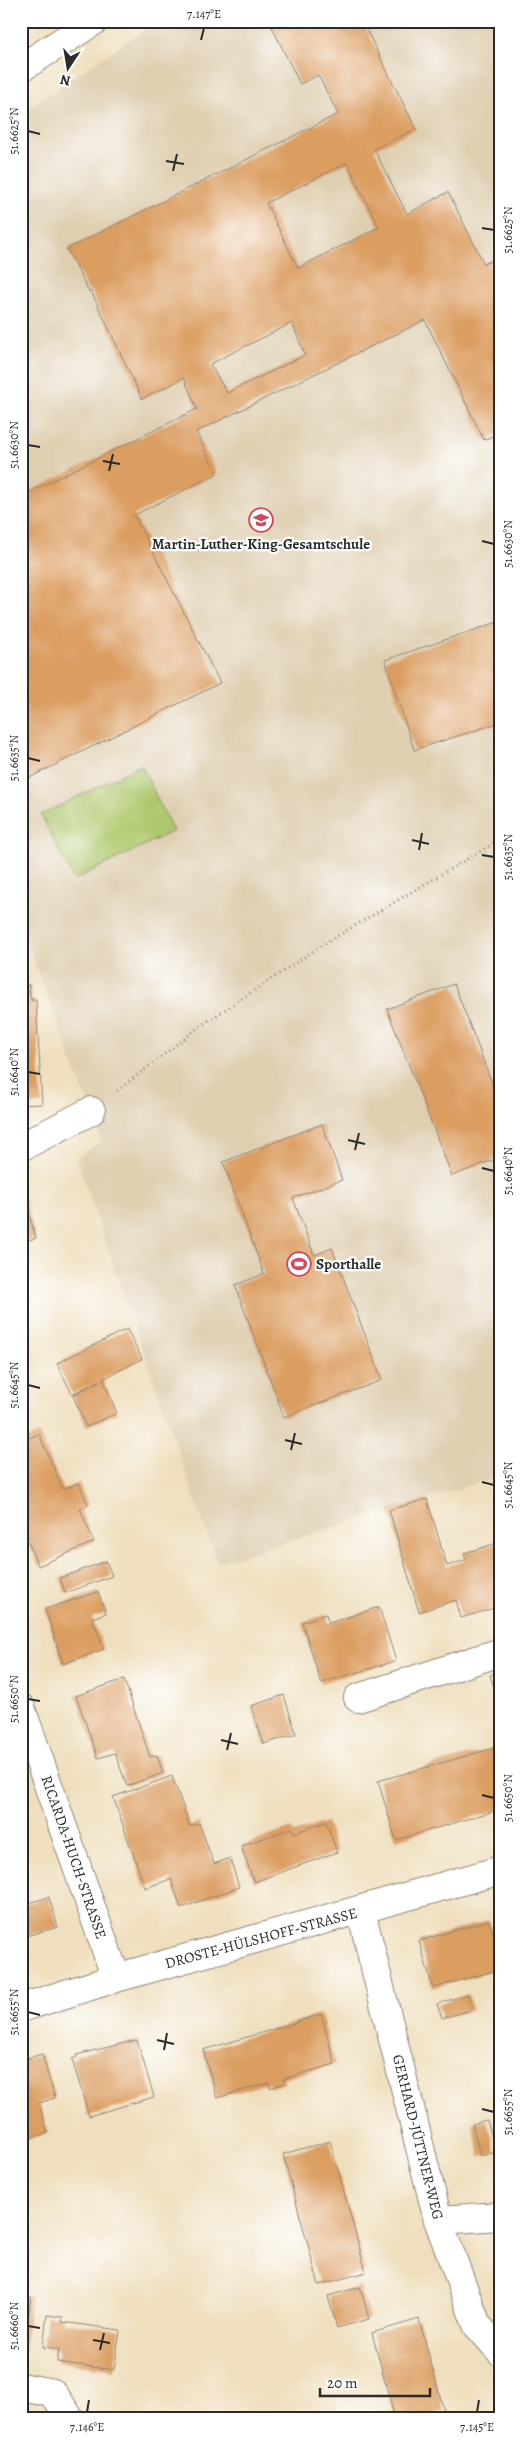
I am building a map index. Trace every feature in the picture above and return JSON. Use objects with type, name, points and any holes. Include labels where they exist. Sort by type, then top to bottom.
[{"type":"street","points":[[21,68],[94,21]]},
{"type":"street","points":[[21,1147],[91,1111]]},
{"type":"street","points":[[358,1698],[501,1652]]},
{"type":"street","name":"RICARDA-HUCH-STRASSE","points":[[21,1708],[116,1978]]},
{"type":"street","name":"DROSTE-HÜLSHOFF-STRASSE","points":[[21,2008],[116,1978],[361,1911],[501,1870]]},
{"type":"street","name":"GERHARD-JÜTTNER-WEG","points":[[361,1911],[438,2220],[477,2325],[501,2352]]},
{"type":"street","points":[[438,2220],[501,2216]]},
{"type":"street","points":[[21,2387],[54,2393],[70,2419]]},
{"type":"path","points":[[91,1111],[199,1027],[324,944],[501,839]]},
{"type":"shaded area","name":"Martin-Luther-King-Gesamtschule","points":[[158,21],[501,21],[501,1476],[217,1563],[76,1158],[102,1141],[21,927],[21,112]]},
{"type":"green space","points":[[141,765],[173,831],[74,880],[41,815]]},
{"type":"building","points":[[269,21],[362,21],[416,129],[374,149],[407,214],[448,192],[484,264],[496,258],[501,267],[501,282],[494,285],[501,299],[501,432],[484,440],[425,320],[196,432],[217,474],[134,515],[220,683],[21,782],[21,496],[197,409],[184,378],[142,399],[91,291],[89,292],[67,249],[338,114],[318,75],[300,84]],"holes":[[[347,163],[379,227],[298,268],[266,203]],[[292,323],[305,355],[227,393],[210,364]]]},
{"type":"building","points":[[501,621],[501,722],[414,750],[385,660]]},
{"type":"building","points":[[454,984],[497,1096],[501,1094],[501,1157],[452,1176],[387,1009]]},
{"type":"building","points":[[29,985],[31,1000],[36,1000],[42,1104],[21,1105],[21,986]]},
{"type":"building","name":"Sporthalle","points":[[322,1124],[342,1180],[293,1198],[314,1255],[332,1248],[382,1380],[284,1417],[235,1285],[264,1274],[223,1162]]},
{"type":"building","points":[[21,1188],[36,1238],[21,1242]]},
{"type":"building","points":[[21,1275],[27,1294],[21,1296]]},
{"type":"building","points":[[127,1329],[142,1359],[103,1379],[117,1413],[86,1427],[73,1395],[99,1381],[72,1394],[57,1363]]},
{"type":"building","points":[[39,1434],[63,1489],[79,1483],[88,1505],[80,1509],[94,1542],[38,1566],[21,1525],[21,1441]]},
{"type":"building","points":[[427,1499],[447,1566],[466,1560],[464,1553],[501,1542],[501,1606],[461,1618],[456,1600],[419,1612],[389,1510]]},
{"type":"building","points":[[106,1561],[112,1576],[65,1593],[60,1578]]},
{"type":"building","points":[[98,1592],[106,1613],[92,1618],[104,1649],[63,1664],[45,1609]]},
{"type":"building","points":[[379,1607],[396,1661],[321,1683],[302,1622],[326,1614],[329,1623]]},
{"type":"building","points":[[501,1672],[501,1708],[500,1708],[490,1675]]},
{"type":"building","points":[[124,1679],[150,1757],[157,1755],[163,1773],[127,1786],[115,1753],[98,1758],[76,1696]]},
{"type":"building","points":[[284,1695],[296,1734],[264,1744],[251,1706]]},
{"type":"building","points":[[501,1746],[501,1809],[396,1840],[378,1781]]},
{"type":"building","points":[[172,1776],[190,1826],[199,1823],[214,1864],[230,1858],[239,1887],[181,1908],[171,1879],[145,1888],[113,1797]]},
{"type":"building","points":[[326,1822],[337,1852],[254,1882],[241,1846],[292,1828],[294,1833]]},
{"type":"building","points":[[21,1861],[27,1877],[21,1878]]},
{"type":"building","points":[[49,1897],[58,1927],[21,1939],[21,1905]]},
{"type":"building","points":[[489,1920],[501,1961],[501,1969],[433,1988],[419,1941]]},
{"type":"building","points":[[468,1994],[472,2010],[442,2018],[437,2004]]},
{"type":"building","points":[[321,2014],[335,2064],[283,2079],[285,2083],[270,2088],[269,2083],[217,2098],[203,2050],[298,2022],[298,2019],[299,2021]]},
{"type":"building","points":[[137,2040],[154,2097],[89,2116],[72,2059],[77,2057],[76,2055]]},
{"type":"building","points":[[42,2054],[55,2098],[39,2103],[48,2133],[21,2141],[21,2060]]},
{"type":"building","points":[[487,2120],[496,2152],[480,2156],[472,2124]]},
{"type":"building","points":[[330,2141],[366,2272],[319,2285],[283,2154]]},
{"type":"building","points":[[360,2287],[369,2319],[337,2328],[328,2296]]},
{"type":"building","points":[[21,2296],[31,2297],[23,2357],[21,2357]]},
{"type":"building","points":[[47,2315],[63,2317],[62,2322],[120,2330],[114,2370],[57,2362],[59,2349],[43,2347]]},
{"type":"building","points":[[419,2319],[444,2411],[413,2419],[395,2419],[372,2333]]},
{"type":"place","name":"Martin-Luther-King-Gesamtschule","points":[[261,520]]},
{"type":"place","name":"Sporthalle","points":[[299,1264]]}]
